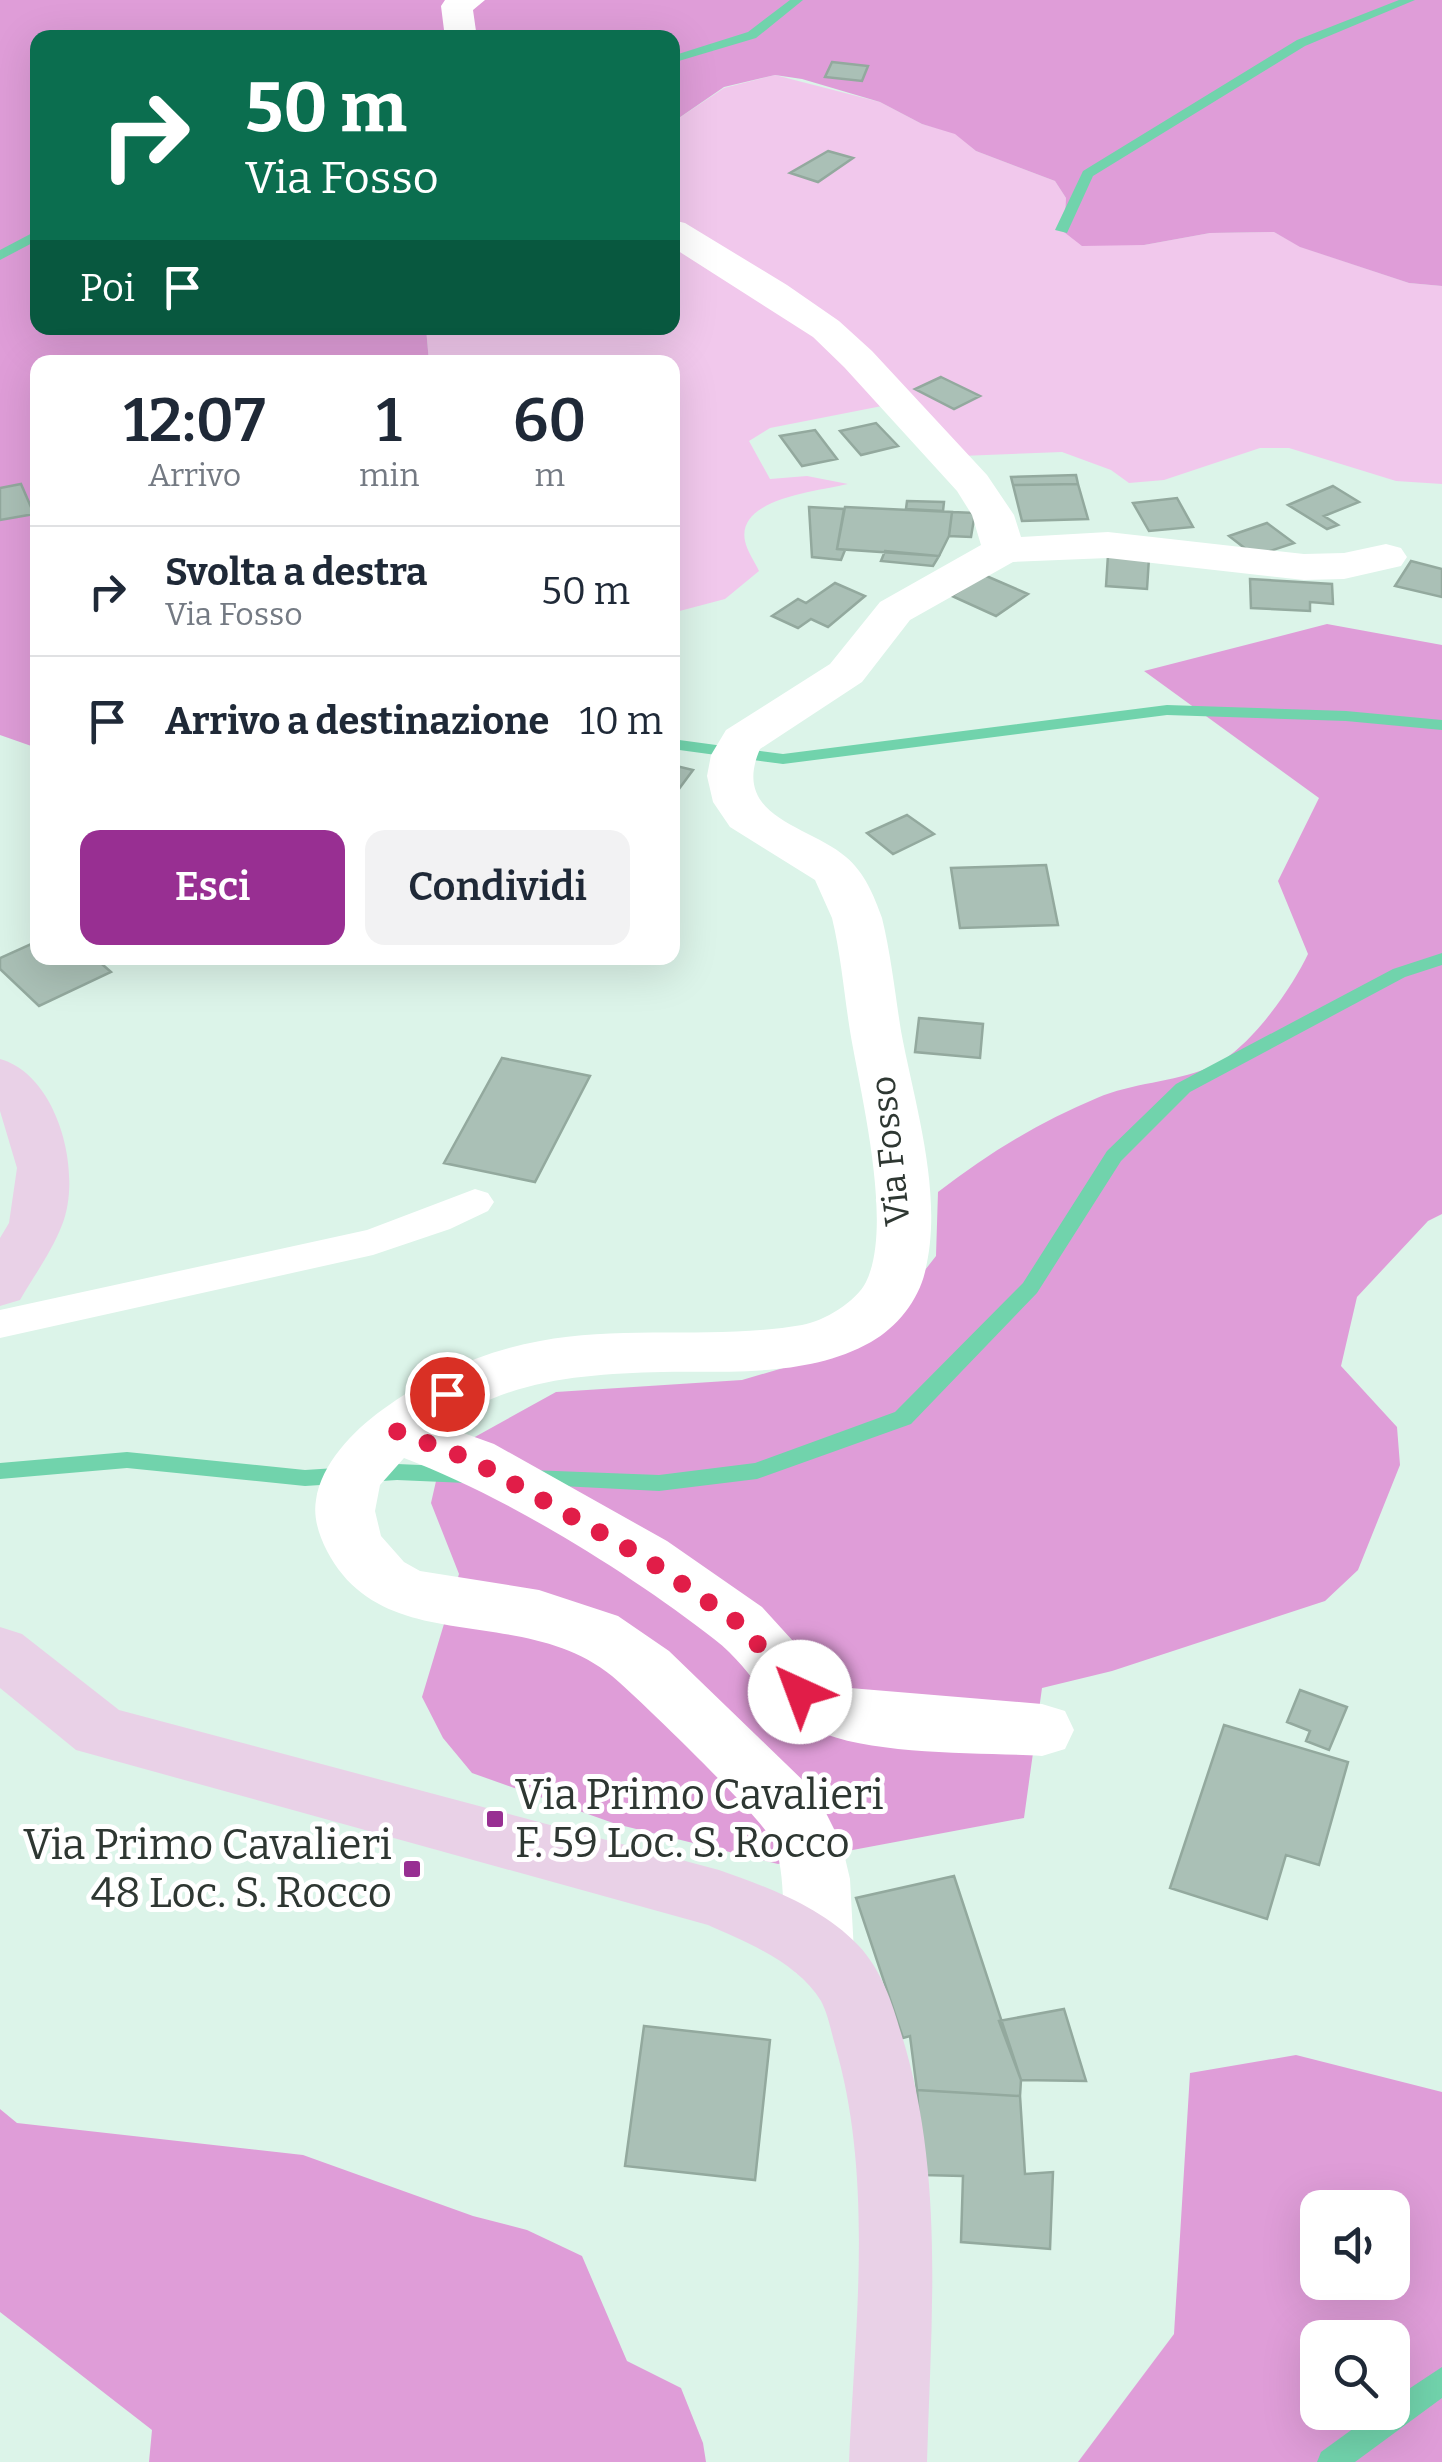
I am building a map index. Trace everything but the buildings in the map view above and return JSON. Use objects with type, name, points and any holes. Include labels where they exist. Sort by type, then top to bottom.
[{"type":"main road","points":[[0,1076],[22,1097],[44,1168],[36,1223],[0,1286]]},
{"type":"main road","points":[[0,1652],[99,1731],[719,1899],[772,1920],[820,1952],[848,1984],[868,2034],[884,2098],[894,2206],[888,2462]]},
{"type":"street","points":[[460,30],[457,6],[469,0]]},
{"type":"street","points":[[680,236],[774,292],[826,329],[858,359],[973,484],[992,515],[1004,550]]},
{"type":"street","name":"Via Fosso","points":[[820,1952],[816,1864],[793,1812],[620,1646],[580,1626],[523,1610],[396,1588],[373,1570],[348,1529],[344,1508],[348,1488],[358,1470],[420,1409],[524,1363],[564,1355],[805,1344],[832,1338],[854,1326],[888,1294],[898,1266],[901,1191],[856,920],[843,883],[829,868],[740,810],[732,794],[731,764],[742,740],[846,674],[895,611],[1004,550],[1108,545],[1304,567],[1344,566],[1386,557]]},
{"type":"street","points":[[396,1431],[472,1460],[645,1558],[740,1624],[800,1692],[839,1712],[889,1720],[1042,1730]]},
{"type":"lane","points":[[0,1324],[373,1242],[475,1202]]},
{"type":"shaded area","points":[[0,0],[1442,0],[1442,286],[1409,283],[1300,247],[1274,232],[1210,233],[1144,245],[1082,246],[1064,232],[1066,198],[1055,181],[976,151],[955,134],[922,124],[880,102],[802,79],[775,75],[724,87],[680,117],[680,30],[30,30],[30,335],[427,335],[428,355],[30,355],[30,746],[0,735]]},
{"type":"shaded area","points":[[775,75],[880,102],[922,124],[955,133],[976,151],[1055,181],[1066,198],[1064,232],[1144,245],[1210,233],[1274,232],[1301,247],[1409,283],[1442,286],[1442,484],[1396,481],[1289,448],[1260,448],[1164,480],[1129,483],[1111,470],[1062,452],[961,456],[882,406],[770,428],[749,441],[770,479],[807,476],[848,484],[782,499],[753,515],[746,526],[745,541],[759,571],[725,599],[680,611],[680,355],[428,355],[427,335],[680,335],[680,117],[724,88]]},
{"type":"shaded area","points":[[1327,624],[1442,645],[1442,1214],[1428,1221],[1357,1297],[1341,1366],[1397,1427],[1400,1465],[1358,1570],[1325,1601],[1112,1671],[1042,1688],[1024,1818],[778,1864],[616,1824],[472,1773],[443,1738],[422,1697],[459,1574],[431,1503],[439,1468],[473,1438],[556,1392],[742,1380],[868,1343],[936,1256],[938,1192],[1055,1117],[1110,1093],[1208,1068],[1223,1061],[1252,1035],[1291,985],[1308,954],[1278,881],[1319,798],[1144,671]]},
{"type":"shaded area","points":[[1296,2055],[1442,2092],[1442,2462],[1078,2462],[1174,2334],[1190,2073]]},
{"type":"shaded area","points":[[0,2109],[17,2123],[303,2155],[473,2216],[527,2230],[582,2256],[627,2361],[681,2388],[703,2443],[706,2462],[149,2462],[152,2430],[0,2312]]},
{"type":"waterway","points":[[680,58],[752,35],[797,0]]},
{"type":"waterway","points":[[1062,230],[1088,174],[1301,43],[1409,0]]},
{"type":"waterway","points":[[0,256],[30,239]]},
{"type":"waterway","points":[[680,745],[783,759],[1167,710],[1346,716],[1442,725]]},
{"type":"waterway","points":[[530,1478],[659,1483],[757,1471],[903,1418],[1030,1288],[1114,1156],[1183,1088],[1399,973],[1442,959]]},
{"type":"waterway","points":[[0,1471],[127,1460],[305,1478],[397,1472],[466,1475]]},
{"type":"waterway","points":[[1331,2462],[1442,2381]]},
{"type":"place","name":"Via Primo Cavalieri F. 59 Loc. S. Rocco","points":[[495,1819]]},
{"type":"place","name":"Via Primo Cavalieri 48 Loc. S. Rocco","points":[[412,1869]]},
{"type":"route","points":[[447,1394],[420,1409],[396,1431],[472,1460],[645,1558],[740,1624],[800,1692]]}]
